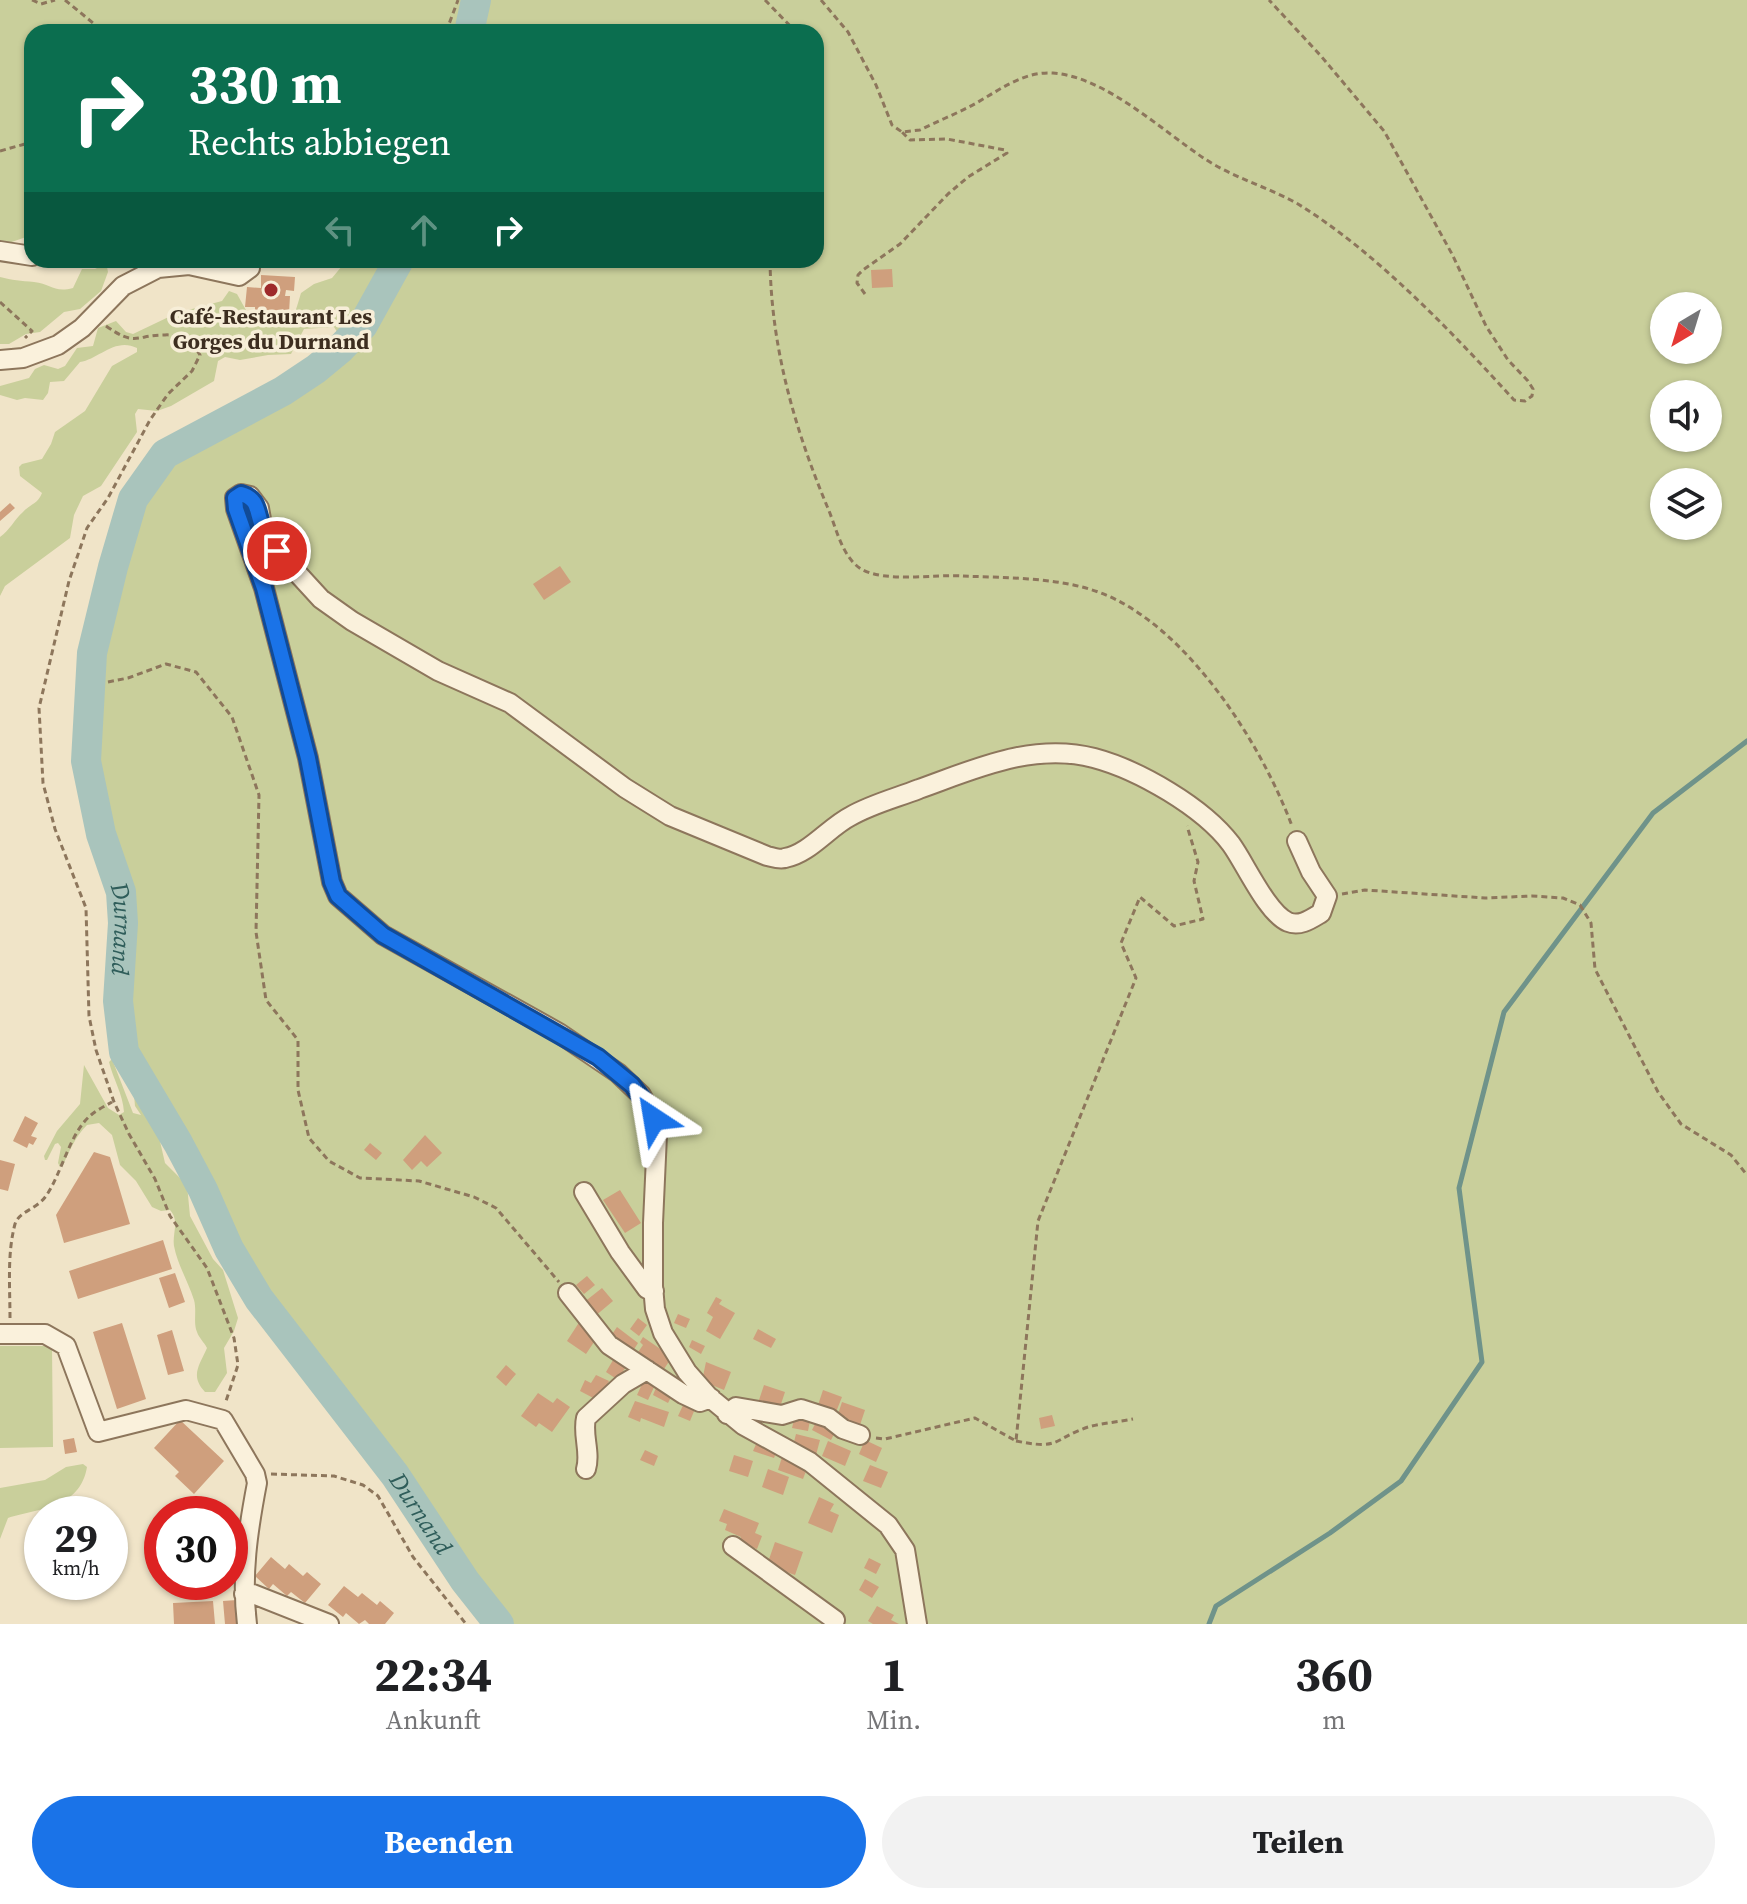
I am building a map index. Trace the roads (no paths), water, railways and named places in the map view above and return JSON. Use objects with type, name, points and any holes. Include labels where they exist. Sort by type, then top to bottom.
[{"type":"street","points":[[0,251],[24,255]]},
{"type":"street","points":[[0,360],[39,353],[66,340],[123,286],[158,268]]},
{"type":"street","points":[[203,268],[239,276],[250,268]]},
{"type":"street","points":[[917,1624],[905,1550],[888,1525],[810,1462],[727,1414],[687,1372],[668,1343],[657,1320],[654,1291],[656,1126],[641,1095],[618,1073],[559,1033],[383,935],[338,896],[332,882],[308,758],[264,588],[236,509],[235,498],[241,494],[250,496],[259,508],[262,525],[277,551],[321,599],[352,621],[438,671],[510,703],[625,788],[670,816],[743,848],[784,859],[850,816],[974,767],[1042,753],[1097,758],[1178,795],[1231,844],[1275,912],[1287,922],[1306,922],[1321,913],[1327,896],[1311,872],[1297,841]]},
{"type":"street","points":[[584,1192],[620,1252],[647,1289],[654,1291]]},
{"type":"street","points":[[568,1293],[609,1345],[647,1370],[675,1400],[700,1402],[711,1398]]},
{"type":"street","points":[[5,1334],[45,1334],[66,1346],[98,1432],[186,1410],[223,1420],[255,1474],[257,1483],[248,1536]]},
{"type":"street","points":[[586,1469],[586,1418],[623,1384],[647,1370]]},
{"type":"street","points":[[727,1414],[736,1407],[782,1415],[801,1409],[829,1418],[843,1429],[860,1435]]},
{"type":"street","points":[[733,1546],[839,1623]]},
{"type":"street","points":[[248,1596],[253,1594],[329,1624]]},
{"type":"street","points":[[244,1600],[247,1624]]},
{"type":"waterway","name":"Durnand","points":[[471,24],[476,0]]},
{"type":"waterway","name":"Durnand","points":[[395,268],[363,325],[339,350],[283,391],[165,454],[133,499],[92,653],[86,761],[101,834],[121,892],[123,923],[118,1001],[124,1052],[178,1143],[229,1249],[259,1299],[395,1475],[465,1581],[499,1624]]},
{"type":"waterway","points":[[1209,1624],[1216,1606],[1330,1533],[1401,1481],[1482,1362],[1459,1188],[1504,1012],[1653,813],[1747,741]]},
{"type":"place","name":"Café-Restaurant Les Gorges du Durnand","points":[[271,290]]}]
